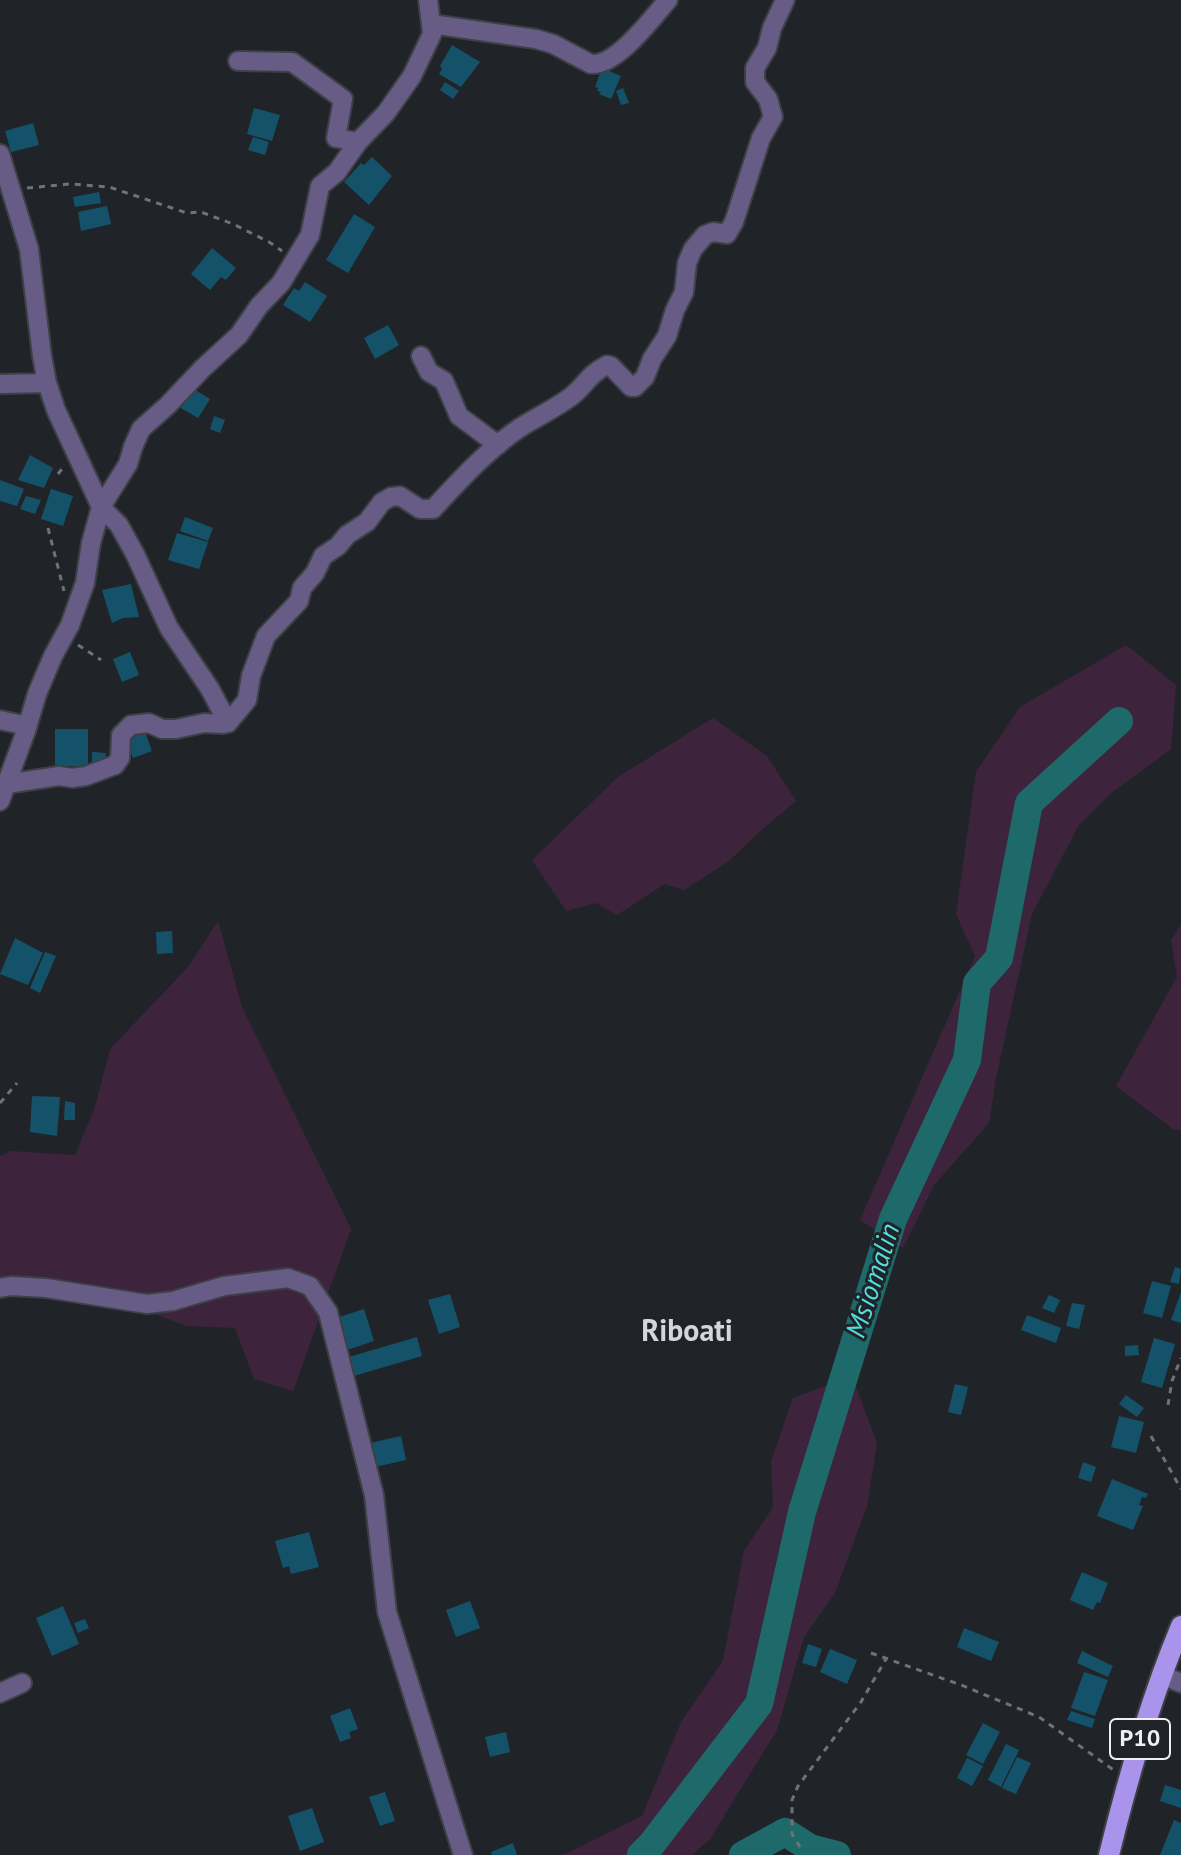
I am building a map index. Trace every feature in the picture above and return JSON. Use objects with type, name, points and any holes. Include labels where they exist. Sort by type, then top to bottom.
[{"type":"main road","name":"P10","points":[[1109,1855],[1127,1781],[1161,1675],[1181,1626]]},
{"type":"street","points":[[3,792],[37,694],[70,625],[85,583],[101,507],[128,464],[141,429],[239,335],[259,306],[281,283],[310,235],[320,186],[337,172],[412,76],[432,34],[428,0]]},
{"type":"street","points":[[431,24],[536,39],[596,65],[623,48],[668,0]]},
{"type":"street","points":[[3,792],[59,776],[86,776],[115,765],[120,758],[121,735],[131,725],[149,723],[162,729],[176,729],[204,723],[228,723],[247,700],[251,676],[266,636],[299,601],[302,588],[315,573],[323,556],[367,522],[382,502],[400,496],[420,509],[433,509],[498,445],[574,395],[590,375],[607,365],[631,387],[645,377],[667,336],[684,292],[687,263],[693,249],[705,235],[713,232],[727,234],[734,222],[761,138],[773,117],[768,99],[755,82],[755,68],[767,48],[785,0]]},
{"type":"street","points":[[238,61],[292,62],[343,99],[336,138],[358,142]]},
{"type":"street","points":[[0,154],[6,194],[29,249],[47,383],[69,438],[101,507],[119,525],[169,628],[210,689],[228,723]]},
{"type":"street","points":[[421,356],[429,372],[444,381],[459,416],[498,445]]},
{"type":"street","points":[[0,384],[47,383]]},
{"type":"street","points":[[0,720],[27,726]]},
{"type":"street","points":[[0,1288],[46,1288],[147,1304],[173,1301],[224,1286],[288,1278],[310,1286],[328,1312],[374,1495],[387,1612],[463,1855]]},
{"type":"street","points":[[1161,1675],[1181,1683]]},
{"type":"street","points":[[0,1693],[22,1683]]},
{"type":"path","points":[[6,194],[32,187],[70,184],[109,187],[187,213],[201,212],[233,224],[269,242],[295,261]]},
{"type":"path","points":[[48,528],[76,643],[101,660]]},
{"type":"path","points":[[0,1103],[17,1083]]},
{"type":"path","points":[[1168,1405],[1172,1381],[1181,1358]]},
{"type":"path","points":[[1151,1436],[1181,1489]]},
{"type":"path","points":[[871,1653],[1039,1717],[1127,1781]]},
{"type":"path","points":[[800,1847],[792,1834],[792,1800],[798,1786],[861,1702],[886,1659]]},
{"type":"shaded area","points":[[1126,645],[1176,685],[1171,749],[1110,794],[1079,825],[1032,914],[989,1123],[934,1185],[903,1248],[860,1220],[975,956],[956,914],[976,772],[1020,707]]},
{"type":"shaded area","points":[[713,718],[767,756],[796,801],[729,861],[684,890],[665,884],[617,915],[596,903],[566,911],[532,860],[618,777]]},
{"type":"shaded area","points":[[218,921],[242,1007],[351,1229],[293,1391],[254,1379],[235,1328],[187,1326],[97,1293],[0,1297],[0,1156],[11,1151],[75,1155],[95,1107],[110,1049],[188,967]]},
{"type":"shaded area","points":[[1181,925],[1181,1130],[1173,1129],[1116,1086],[1177,977],[1171,940]]},
{"type":"shaded area","points":[[852,1376],[877,1443],[867,1506],[835,1593],[804,1637],[777,1730],[710,1839],[692,1855],[563,1855],[642,1816],[681,1722],[723,1661],[744,1551],[773,1507],[771,1461],[793,1398]]},
{"type":"building","points":[[452,45],[480,62],[461,87],[439,74]]},
{"type":"building","points":[[602,68],[621,76],[611,99],[599,94],[601,92],[595,87]]},
{"type":"building","points":[[445,82],[459,91],[453,99],[440,90]]},
{"type":"building","points":[[623,88],[629,103],[621,105],[616,91]]},
{"type":"building","points":[[254,108],[280,115],[272,141],[247,134]]},
{"type":"building","points":[[33,123],[39,145],[11,152],[5,131]]},
{"type":"building","points":[[253,137],[269,142],[265,155],[248,150]]},
{"type":"building","points":[[372,157],[392,176],[369,205],[344,182],[361,163],[364,165]]},
{"type":"building","points":[[99,192],[101,203],[75,207],[73,197]]},
{"type":"building","points":[[107,206],[111,224],[81,231],[78,212]]},
{"type":"building","points":[[354,214],[375,227],[348,273],[326,260]]},
{"type":"building","points":[[212,248],[236,268],[226,280],[221,277],[210,290],[191,274]]},
{"type":"building","points":[[305,282],[327,296],[310,322],[283,305],[294,288],[299,291]]},
{"type":"building","points":[[388,325],[399,345],[375,359],[364,338]]},
{"type":"building","points":[[192,388],[210,399],[198,418],[179,407]]},
{"type":"building","points":[[214,416],[225,420],[220,433],[210,429]]},
{"type":"building","points":[[30,455],[53,468],[44,488],[18,480]]},
{"type":"building","points":[[0,480],[24,489],[17,506],[0,501]]},
{"type":"building","points":[[51,489],[73,496],[63,526],[41,519]]},
{"type":"building","points":[[26,496],[41,500],[35,514],[20,509]]},
{"type":"building","points":[[185,517],[213,528],[208,541],[180,531]]},
{"type":"building","points":[[177,533],[208,542],[199,569],[168,560]]},
{"type":"building","points":[[131,584],[139,617],[123,618],[112,623],[102,590]]},
{"type":"building","points":[[130,652],[139,675],[122,682],[113,659]]},
{"type":"building","points":[[55,729],[88,729],[88,766],[55,766]]},
{"type":"building","points":[[144,729],[152,751],[133,758],[125,736]]},
{"type":"building","points":[[92,752],[106,753],[105,763],[92,763]]},
{"type":"building","points":[[172,931],[173,953],[157,954],[156,932]]},
{"type":"building","points":[[15,938],[43,953],[28,985],[0,974]]},
{"type":"building","points":[[45,952],[56,956],[40,993],[30,988]]},
{"type":"building","points":[[32,1096],[60,1097],[57,1136],[30,1132]]},
{"type":"building","points":[[65,1101],[75,1103],[75,1120],[64,1120]]},
{"type":"building","points":[[1175,1267],[1181,1269],[1179,1284],[1170,1282]]},
{"type":"building","points":[[1152,1281],[1171,1286],[1162,1318],[1143,1313]]},
{"type":"building","points":[[1181,1292],[1181,1323],[1171,1320]]},
{"type":"building","points":[[450,1294],[460,1327],[439,1334],[428,1300]]},
{"type":"building","points":[[1049,1295],[1060,1300],[1054,1313],[1042,1308]]},
{"type":"building","points":[[1072,1303],[1085,1305],[1079,1329],[1066,1326]]},
{"type":"building","points":[[364,1309],[374,1341],[347,1350],[336,1318]]},
{"type":"building","points":[[1027,1315],[1061,1328],[1056,1343],[1021,1330]]},
{"type":"building","points":[[417,1337],[422,1356],[347,1378],[342,1359]]},
{"type":"building","points":[[1154,1338],[1175,1344],[1162,1388],[1141,1382]]},
{"type":"building","points":[[1138,1345],[1139,1355],[1125,1356],[1125,1346]]},
{"type":"building","points":[[955,1384],[968,1387],[961,1415],[948,1412]]},
{"type":"building","points":[[1126,1395],[1144,1408],[1137,1417],[1119,1404]]},
{"type":"building","points":[[1119,1416],[1144,1422],[1136,1453],[1111,1447]]},
{"type":"building","points":[[401,1436],[406,1460],[371,1468],[366,1444]]},
{"type":"building","points":[[1083,1462],[1096,1467],[1091,1482],[1078,1478]]},
{"type":"building","points":[[1112,1479],[1148,1494],[1146,1498],[1142,1497],[1139,1505],[1143,1506],[1133,1530],[1097,1516]]},
{"type":"building","points":[[309,1532],[319,1567],[291,1574],[289,1566],[283,1568],[275,1541]]},
{"type":"building","points":[[1082,1572],[1108,1583],[1100,1603],[1097,1602],[1093,1610],[1070,1600]]},
{"type":"building","points":[[470,1601],[480,1628],[456,1637],[446,1610]]},
{"type":"building","points":[[63,1606],[79,1644],[52,1656],[36,1618]]},
{"type":"building","points":[[85,1619],[89,1628],[78,1633],[74,1623]]},
{"type":"building","points":[[964,1628],[999,1642],[991,1661],[957,1647]]},
{"type":"building","points":[[808,1644],[822,1649],[816,1667],[802,1663]]},
{"type":"building","points":[[830,1649],[857,1660],[847,1684],[820,1672]]},
{"type":"building","points":[[1082,1651],[1113,1666],[1108,1677],[1077,1663]]},
{"type":"building","points":[[1084,1672],[1108,1680],[1095,1716],[1071,1708]]},
{"type":"building","points":[[350,1708],[358,1729],[349,1732],[351,1738],[340,1742],[330,1716]]},
{"type":"building","points":[[1071,1711],[1095,1719],[1092,1728],[1067,1720]]},
{"type":"building","points":[[983,1723],[1000,1732],[983,1764],[966,1755]]},
{"type":"building","points":[[506,1732],[510,1752],[490,1757],[485,1737]]},
{"type":"building","points":[[1006,1744],[1019,1750],[1001,1787],[988,1780]]},
{"type":"building","points":[[1017,1757],[1031,1763],[1016,1794],[1002,1788]]},
{"type":"building","points":[[967,1758],[983,1766],[972,1786],[957,1778]]},
{"type":"building","points":[[1165,1785],[1181,1790],[1181,1808],[1160,1801]]},
{"type":"building","points":[[385,1792],[395,1821],[380,1826],[369,1797]]},
{"type":"building","points":[[312,1808],[324,1842],[300,1851],[288,1816]]},
{"type":"building","points":[[1174,1820],[1181,1823],[1181,1855],[1160,1855]]},
{"type":"building","points":[[513,1843],[517,1855],[492,1855],[491,1852]]},
{"type":"waterway","name":"Msiomalin","points":[[641,1855],[759,1704],[802,1512],[893,1219],[967,1060],[977,983],[999,958],[1029,803],[1119,721]]},
{"type":"waterway","points":[[743,1855],[785,1832],[810,1848],[837,1855]]},
{"type":"district","name":"Riboati","points":[[687,1332]]}]
